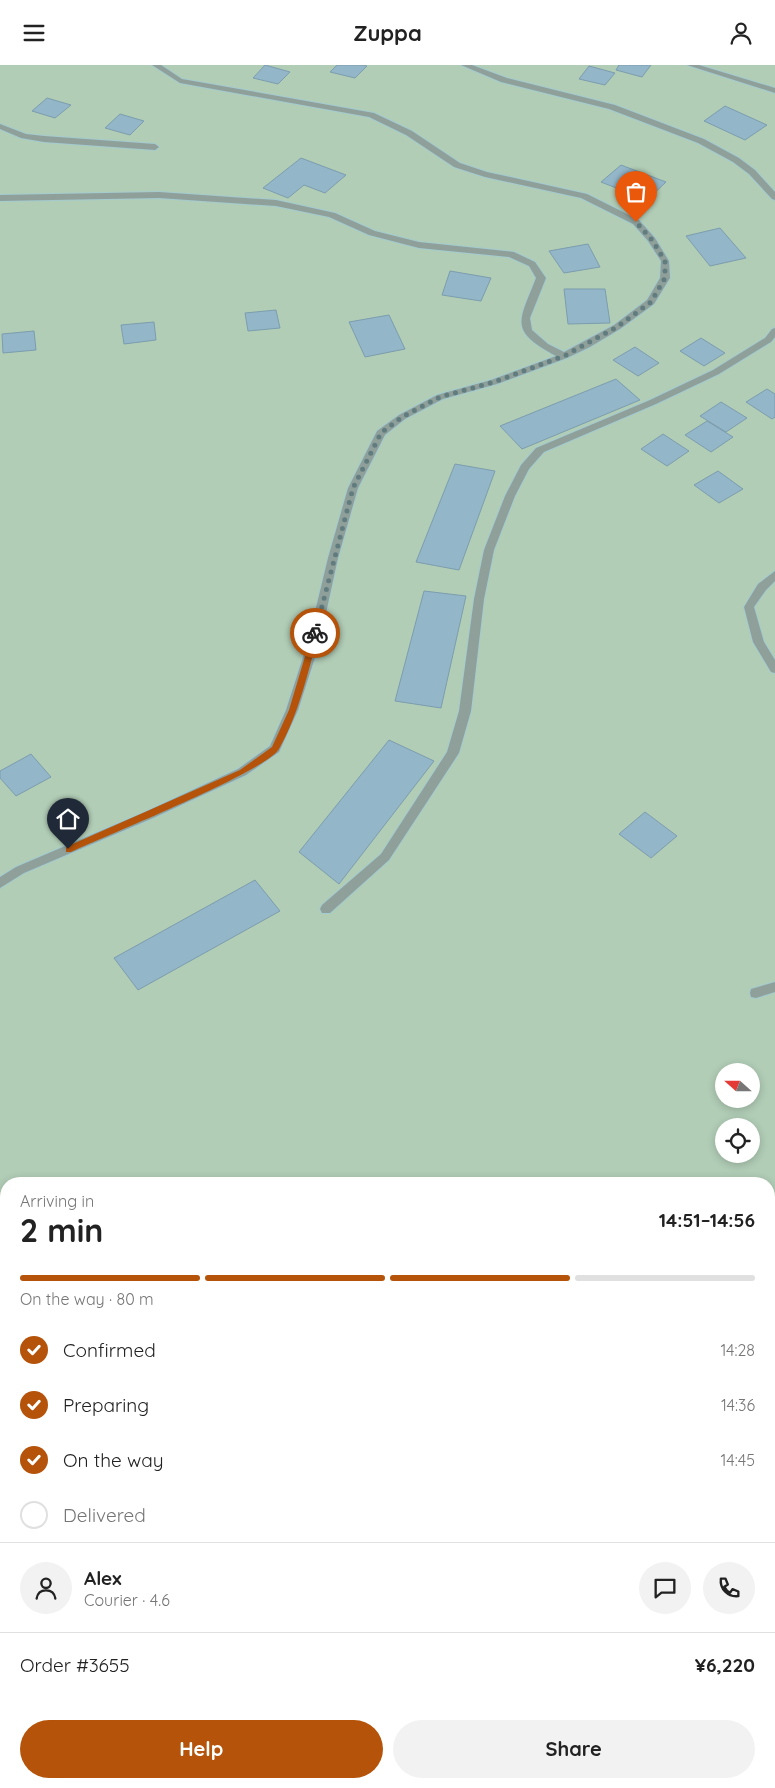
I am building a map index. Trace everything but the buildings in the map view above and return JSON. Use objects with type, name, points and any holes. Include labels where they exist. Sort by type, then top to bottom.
[{"type":"street","points":[[0,883],[20,870],[149,815],[242,772],[275,749],[292,710],[313,645],[333,558],[353,488],[381,433],[402,417],[440,397],[494,382],[564,356],[617,327],[651,302],[665,278],[665,261],[652,240],[636,222],[584,196],[485,174],[456,165],[408,133],[371,115],[196,85],[180,81],[156,65]]},
{"type":"street","points":[[465,65],[504,81],[612,107],[701,141],[736,160],[752,173],[775,197]]},
{"type":"street","points":[[691,65],[775,91]]},
{"type":"street","points":[[0,126],[24,136],[44,139],[155,147]]},
{"type":"street","points":[[0,198],[159,195],[276,203],[332,215],[372,233],[419,245],[511,255],[532,264],[541,278],[525,318],[527,331],[545,346],[564,356]]},
{"type":"street","points":[[326,909],[385,857],[453,753],[465,711],[479,599],[490,551],[510,496],[525,467],[540,450],[716,372],[768,340],[775,331]]},
{"type":"street","points":[[775,575],[762,587],[749,607],[758,642],[775,669]]},
{"type":"street","points":[[756,993],[775,987]]},
{"type":"green space","points":[[0,65],[775,65],[775,1177],[0,1177]]},
{"type":"way so far","points":[[315,633],[333,558],[353,488],[381,433],[402,417],[440,397],[494,382],[564,356],[587,345],[617,327],[651,302],[665,278],[665,261],[652,240],[636,222]]},
{"type":"route","points":[[68,849],[149,815],[242,772],[275,749],[292,710],[313,645],[315,633]]}]
